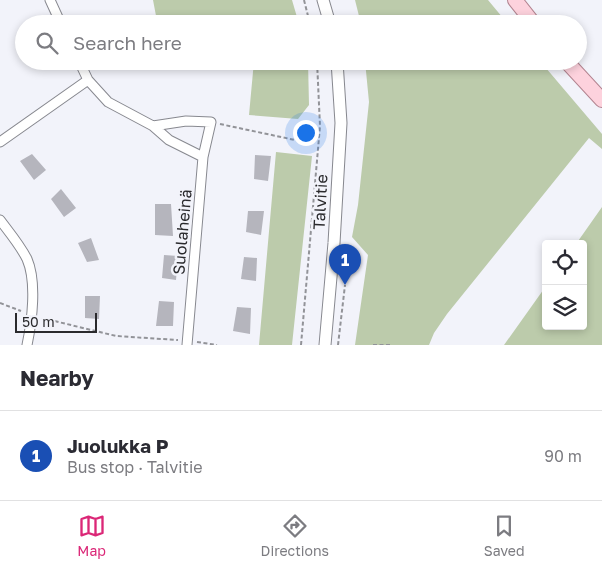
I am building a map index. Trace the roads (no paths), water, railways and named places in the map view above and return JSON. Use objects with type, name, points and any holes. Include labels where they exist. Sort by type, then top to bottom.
[{"type":"main road","points":[[515,0],[527,15]]},
{"type":"main road","points":[[574,70],[602,100]]},
{"type":"street","points":[[50,0],[57,15]]},
{"type":"street","points":[[323,0],[327,15]]},
{"type":"street","points":[[83,70],[88,80],[108,102],[153,126],[169,140],[203,157]]},
{"type":"street","name":"Talvitie","points":[[325,345],[342,123],[338,70]]},
{"type":"street","points":[[0,142],[88,80]]},
{"type":"street","name":"Suolaheinä","points":[[153,126],[186,121],[211,122],[203,157],[187,343]]},
{"type":"street","points":[[0,220],[28,260],[31,275],[32,315],[28,345]]},
{"type":"place","name":"Juolukka P","points":[[345,285]]}]
